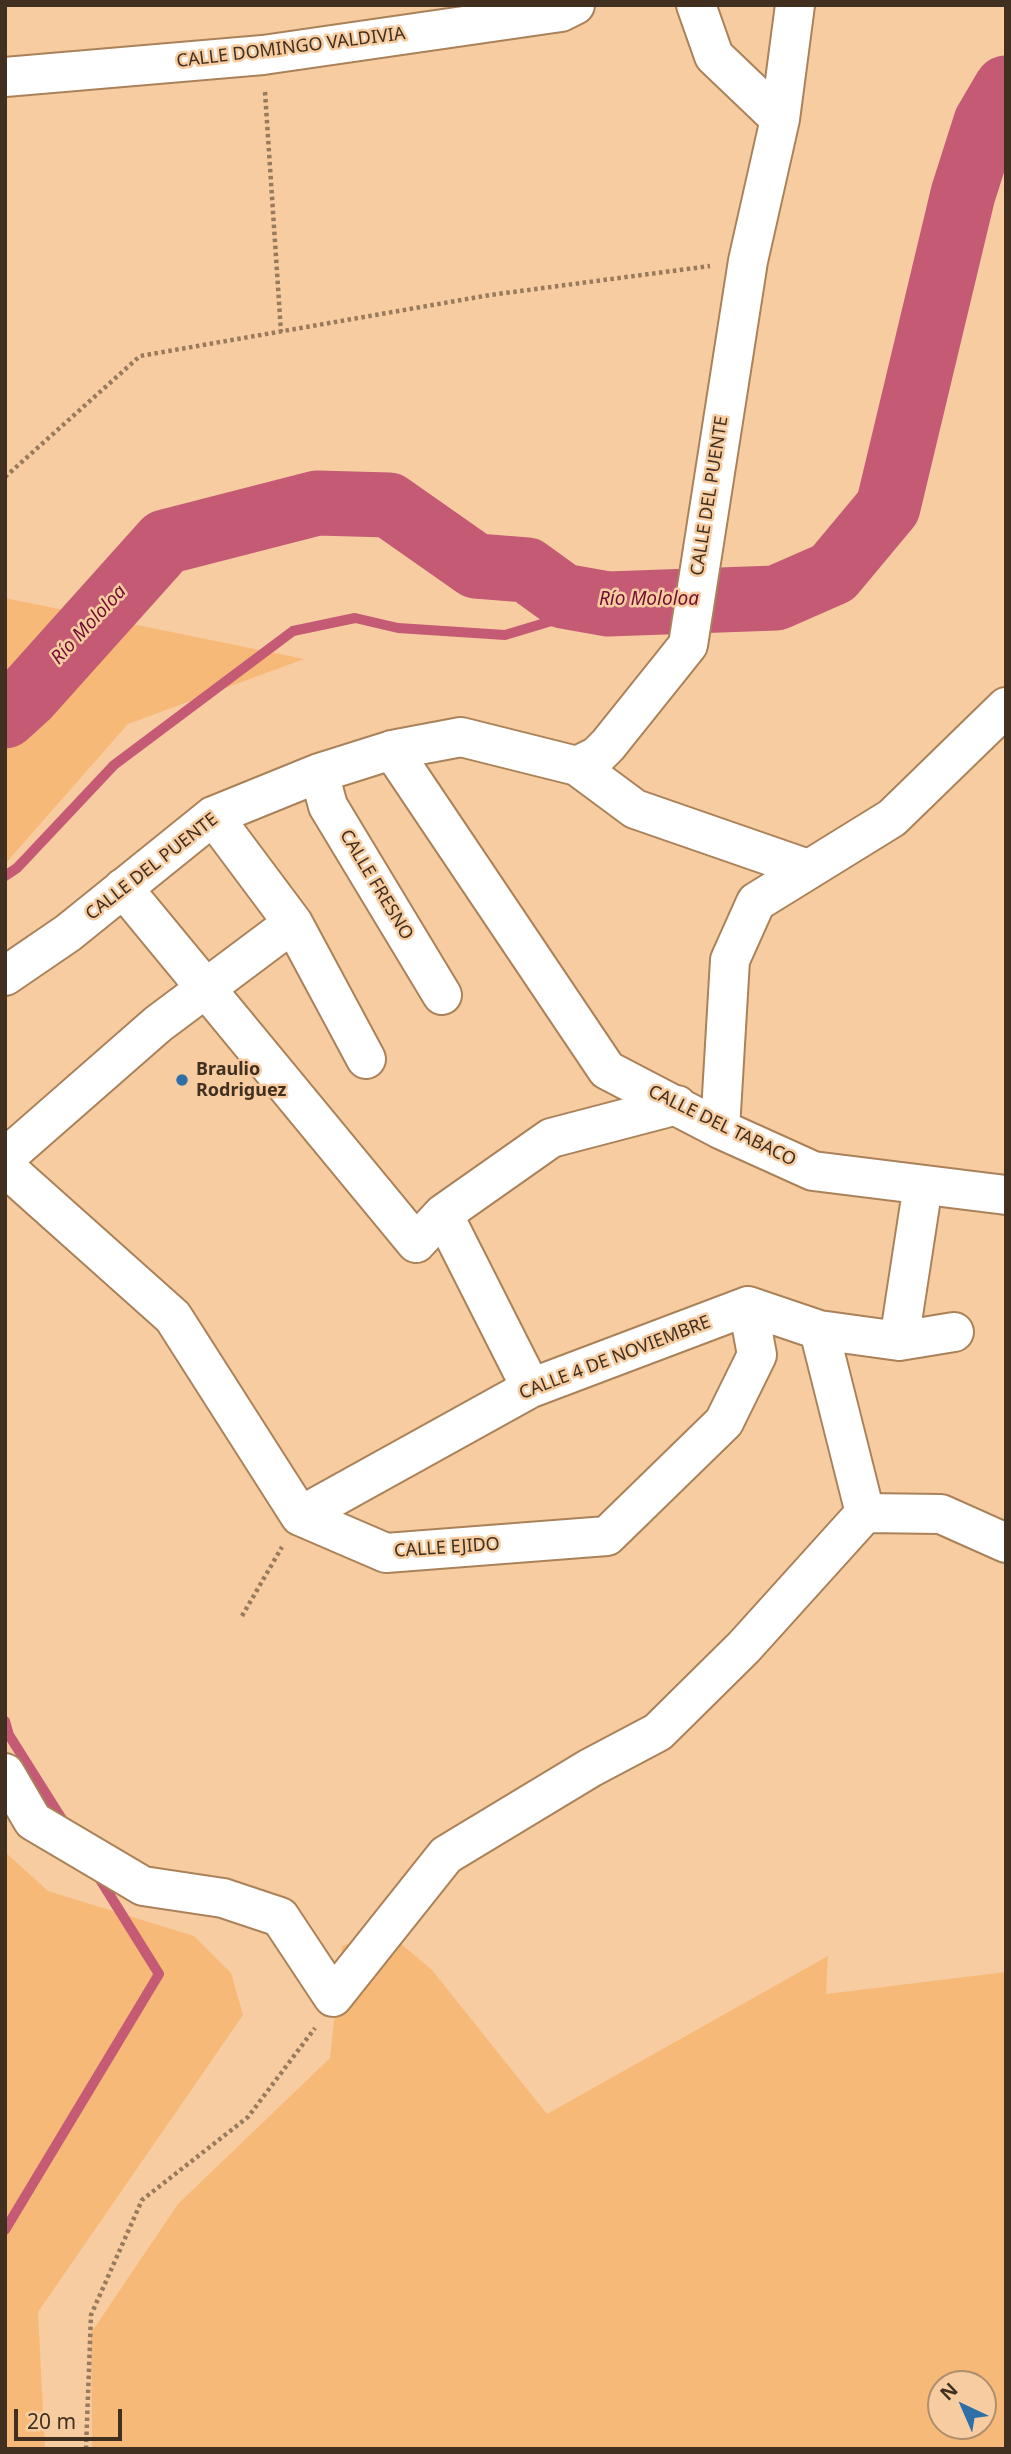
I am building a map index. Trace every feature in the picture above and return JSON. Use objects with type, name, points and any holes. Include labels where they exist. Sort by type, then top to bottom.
[{"type":"street","name":"CALLE DOMINGO VALDIVIA","points":[[5,77],[263,55],[561,12],[575,5]]},
{"type":"street","points":[[696,5],[714,56],[779,119]]},
{"type":"street","name":"CALLE DEL PUENTE","points":[[5,976],[68,933],[213,816],[319,773],[392,750],[461,737],[592,755],[688,645],[748,261],[779,119],[795,5]]},
{"type":"street","points":[[720,1129],[730,960],[756,902],[801,877],[808,869],[892,818],[1006,707]]},
{"type":"street","name":"CALLE DEL TABACO","points":[[392,750],[607,1070],[720,1129],[813,1171],[1006,1195]]},
{"type":"street","points":[[592,755],[635,809],[808,869]]},
{"type":"street","name":"CALLE FRESNO","points":[[319,773],[328,806],[442,995]]},
{"type":"street","points":[[213,816],[293,923],[366,1059]]},
{"type":"street","points":[[123,888],[416,1243],[443,1214],[551,1138],[677,1105]]},
{"type":"street","points":[[5,1158],[158,1024],[293,923]]},
{"type":"street","points":[[5,1167],[173,1317],[300,1516]]},
{"type":"street","points":[[899,1341],[923,1185]]},
{"type":"street","points":[[443,1214],[531,1388]]},
{"type":"street","points":[[748,1306],[819,1330],[899,1341],[954,1332]]},
{"type":"street","name":"CALLE EJIDO","points":[[300,1516],[386,1553],[607,1535],[724,1423],[757,1355],[748,1306]]},
{"type":"street","name":"CALLE 4 DE NOVIEMBRE","points":[[300,1516],[531,1388],[748,1306]]},
{"type":"street","points":[[819,1330],[865,1513]]},
{"type":"street","points":[[5,1773],[33,1821],[144,1886],[223,1898],[280,1917],[333,1997],[446,1855],[590,1768],[658,1732],[744,1647],[865,1513],[941,1514],[1006,1543]]},
{"type":"path","points":[[263,55],[281,332]]},
{"type":"path","points":[[5,477],[140,356],[490,295],[748,261]]},
{"type":"path","points":[[242,1616],[300,1516]]},
{"type":"path","points":[[86,2449],[91,2315],[142,2200],[248,2117],[317,2025],[333,1997]]},
{"type":"shaded area","points":[[5,598],[304,659],[128,724],[5,864]]},
{"type":"shaded area","points":[[5,1852],[48,1891],[194,1936],[231,1973],[243,2015],[38,2312],[45,2449],[5,2449]]},
{"type":"shaded area","points":[[386,1931],[432,1970],[547,2114],[828,1956],[826,1994],[1006,1972],[1006,2449],[92,2449],[91,2333],[178,2204],[330,2058],[342,1946]]},
{"type":"waterway","name":"Río Mololoa","points":[[5,716],[27,696],[165,542],[317,503],[389,505],[476,566],[527,570],[563,596],[608,604],[776,598],[833,573],[888,507],[963,194],[986,122],[1006,88]]},
{"type":"waterway","points":[[5,876],[17,868],[114,765],[293,631],[355,618],[398,628],[505,635],[608,604]]},
{"type":"waterway","points":[[5,1721],[9,1735],[65,1824]]},
{"type":"waterway","points":[[5,2230],[159,1974],[96,1873]]},
{"type":"place","name":"Braulio Rodriguez","points":[[182,1080]]}]
